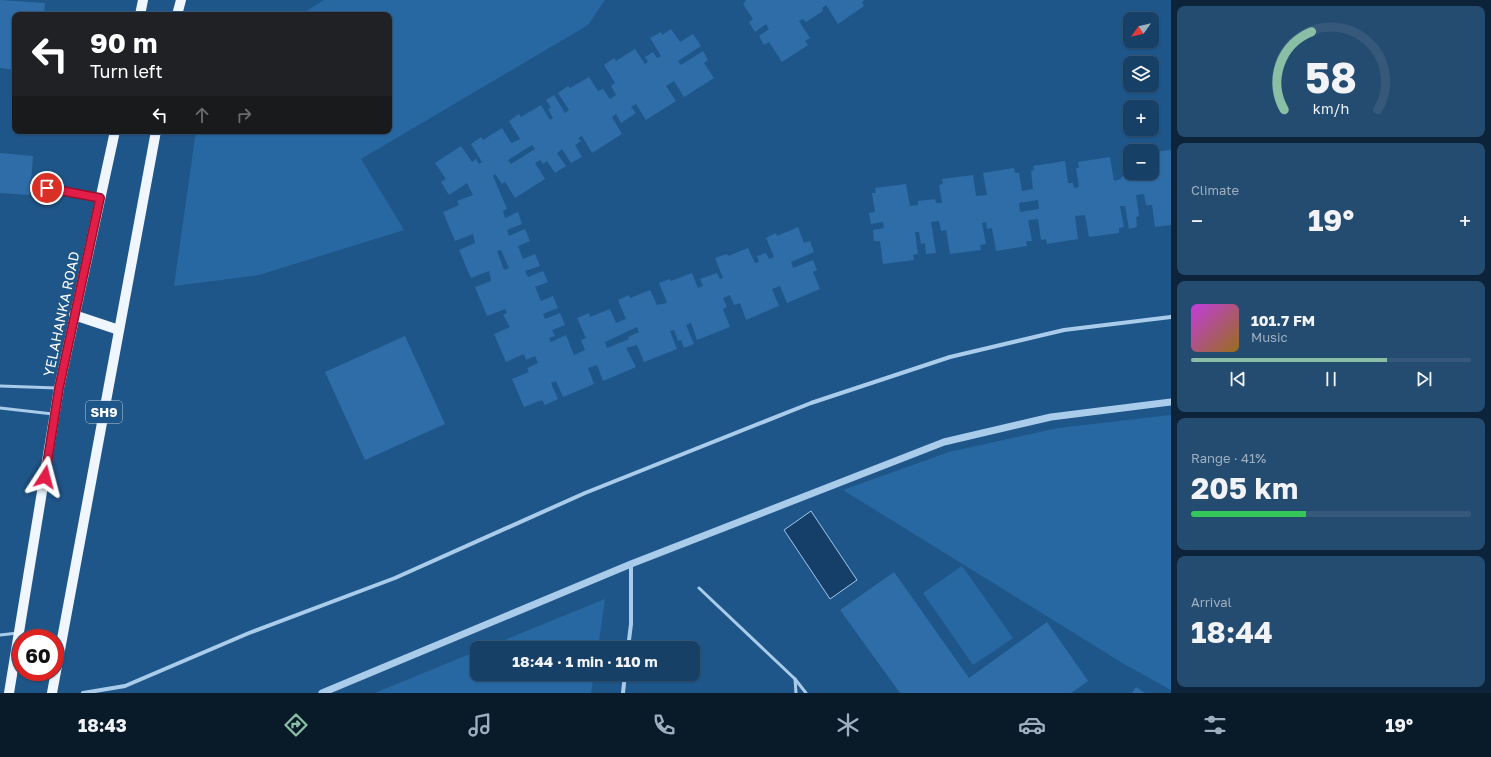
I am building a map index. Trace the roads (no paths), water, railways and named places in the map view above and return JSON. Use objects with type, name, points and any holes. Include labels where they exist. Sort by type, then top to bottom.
[{"type":"main road","points":[[141,12],[143,0]]},
{"type":"main road","points":[[178,12],[181,0]]},
{"type":"main road","name":"YELAHANKA ROAD","points":[[19,629],[59,388],[113,134]]},
{"type":"main road","name":"SH9","points":[[52,693],[155,134]]},
{"type":"main road","points":[[74,315],[119,330]]},
{"type":"main road","name":"YELAHANKA ROAD","points":[[10,693],[12,679]]},
{"type":"street","points":[[83,693],[125,686],[249,633],[395,578],[585,493],[810,404],[950,357],[1064,330],[1171,317]]},
{"type":"street","points":[[322,693],[631,564],[944,442],[1051,417],[1171,402]]},
{"type":"street","points":[[629,641],[631,624],[631,564]]},
{"type":"street","points":[[623,693],[624,681]]},
{"type":"lane","points":[[47,188],[100,198]]},
{"type":"lane","points":[[0,386],[59,388]]},
{"type":"lane","points":[[0,408],[55,415]]},
{"type":"lane","points":[[699,588],[795,679],[806,693]]},
{"type":"lane","points":[[0,635],[12,633]]},
{"type":"lane","points":[[795,679],[796,693]]}]
